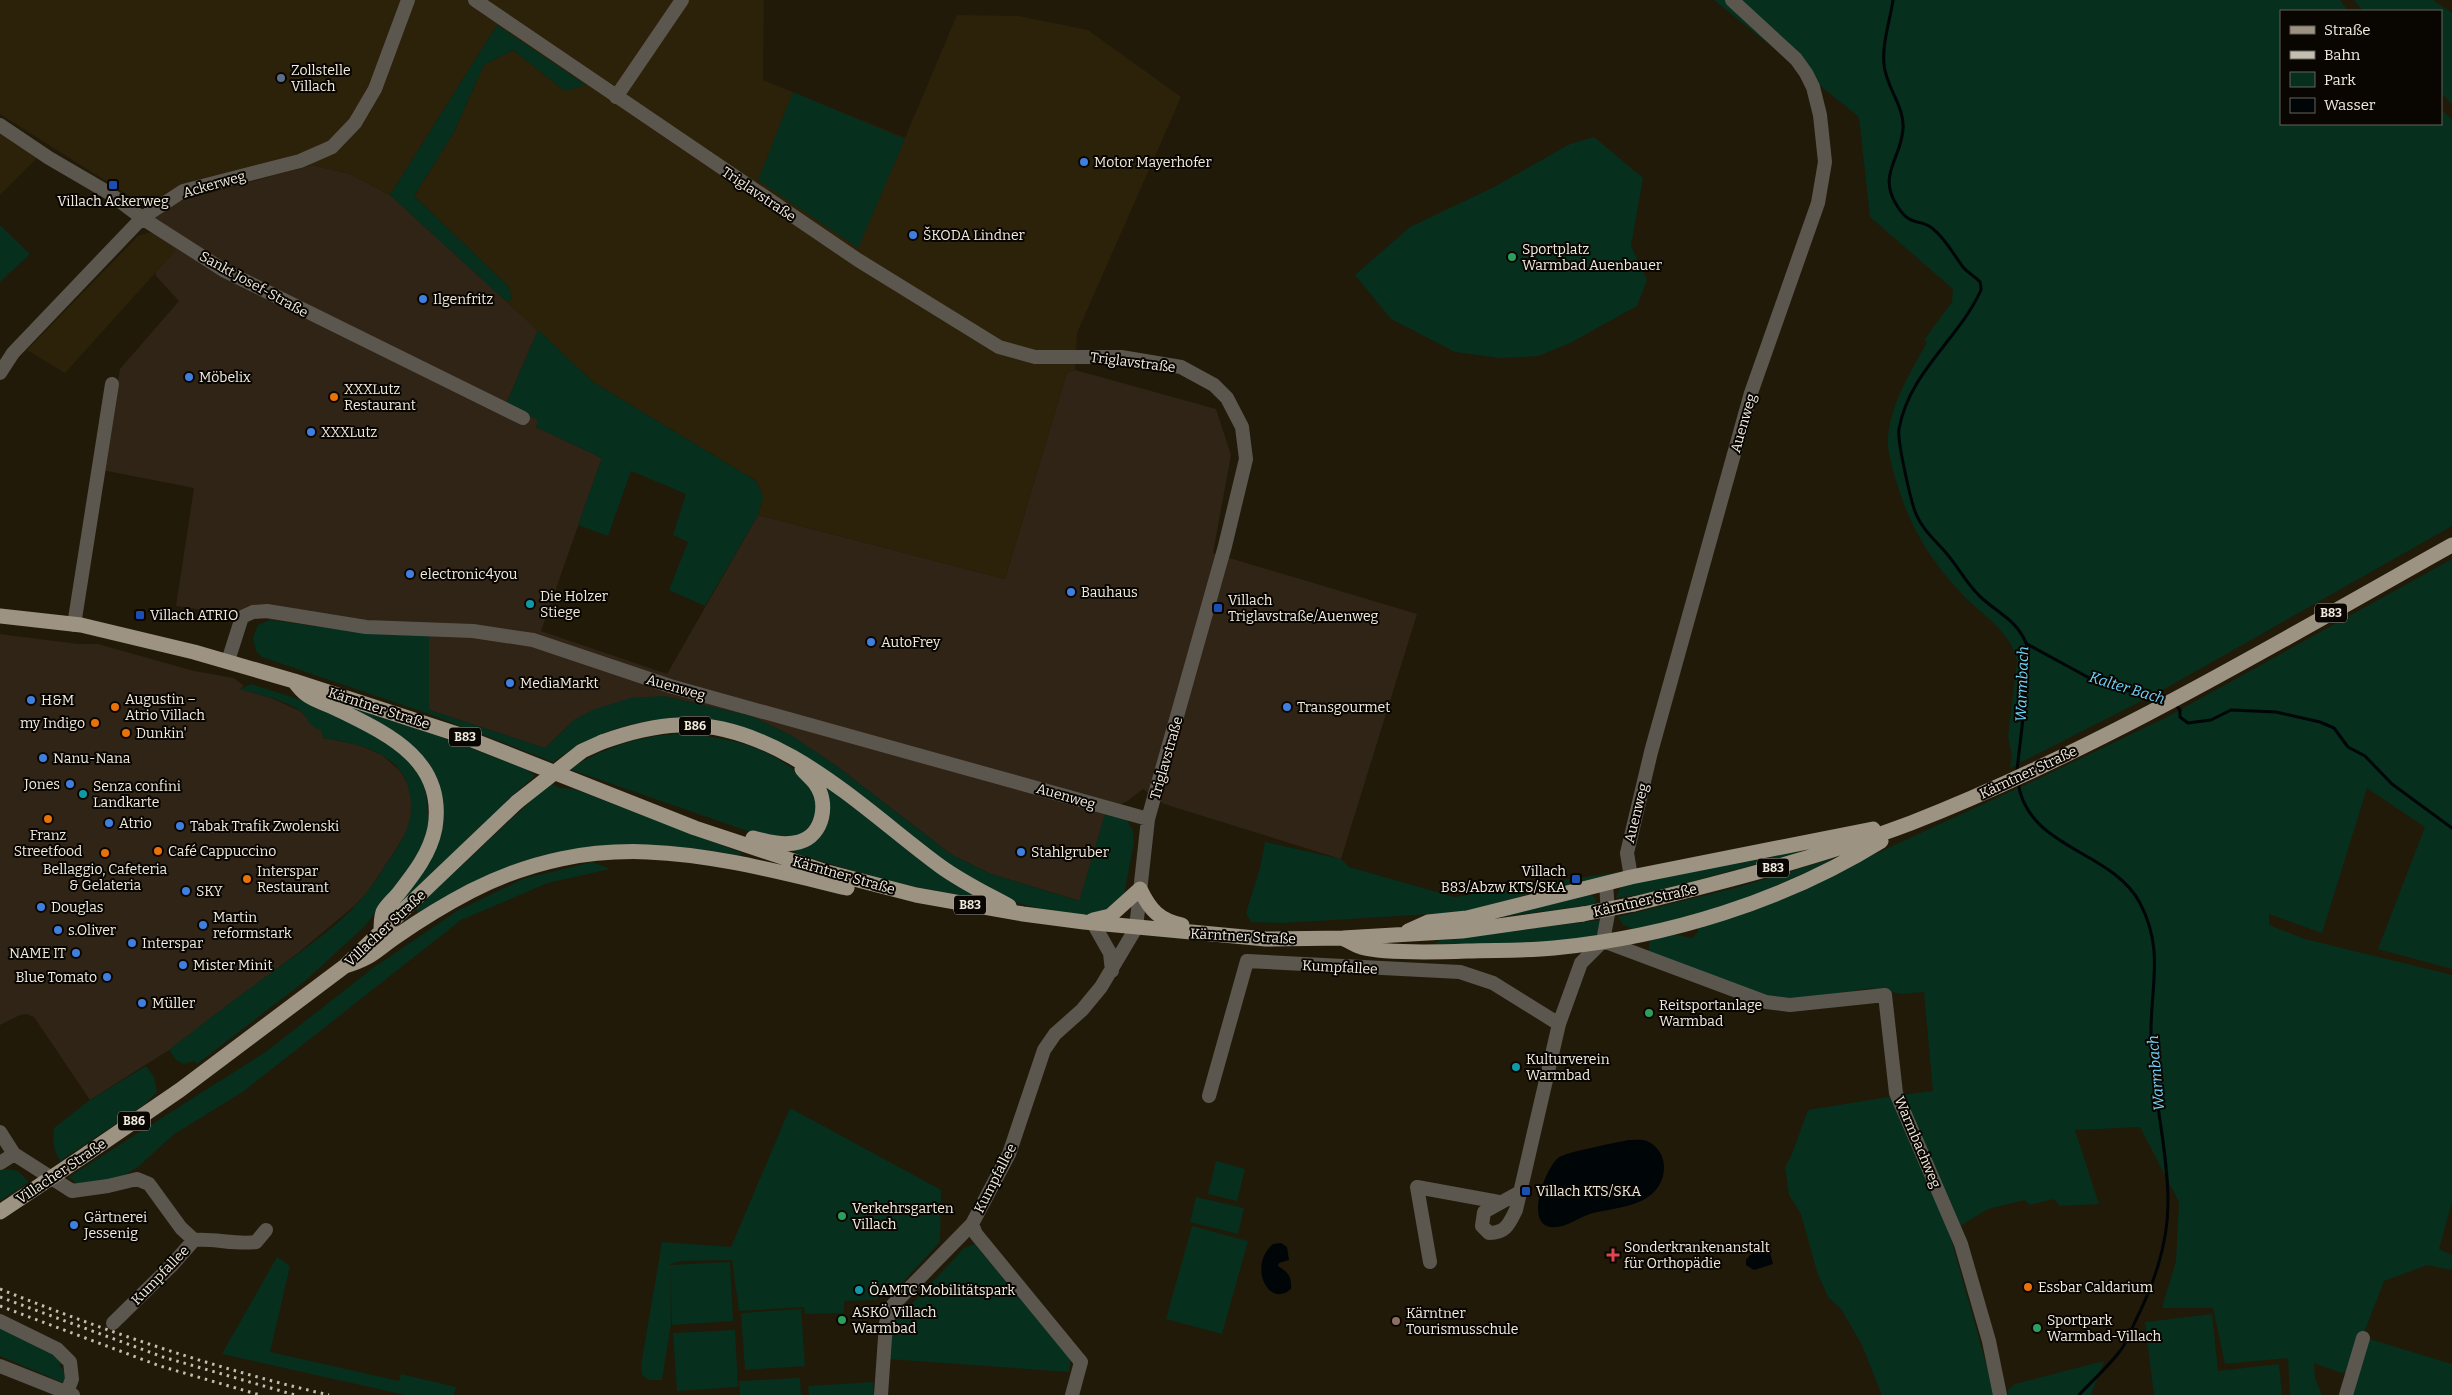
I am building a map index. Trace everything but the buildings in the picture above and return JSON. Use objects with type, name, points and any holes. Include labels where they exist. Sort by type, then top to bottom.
[{"type":"main road","name":"Kärntner Straße","points":[[0,616],[74,624],[228,661],[294,681],[457,734],[695,828],[875,886],[1023,914],[1089,923],[1266,939],[1343,938],[1462,931],[1583,914],[1634,904],[1808,858],[1910,823],[2040,768],[2158,709],[2452,545]]},
{"type":"main road","points":[[294,681],[304,695],[371,726],[404,746],[417,758],[427,774],[434,792],[436,809],[435,828],[430,847],[419,866],[383,912],[381,931]]},
{"type":"main road","name":"Villacher Straße","points":[[0,1212],[180,1090],[345,966],[517,802],[582,751],[602,742],[651,728],[681,725],[709,727],[742,735],[767,744],[786,755]]},
{"type":"main road","points":[[695,828],[713,824],[771,843],[801,842],[814,832],[821,823],[823,809],[821,794],[816,784],[786,755]]},
{"type":"main road","points":[[786,755],[811,768],[942,868],[980,892],[1023,914]]},
{"type":"main road","points":[[1400,935],[1428,922],[1467,918],[1631,877],[1910,823]]},
{"type":"main road","points":[[1343,938],[1361,947],[1447,952],[1553,948],[1646,934],[1708,917],[1767,897],[1857,856],[1910,823]]},
{"type":"main road","points":[[345,966],[366,960],[396,936],[471,892],[542,863],[577,855],[624,850],[666,852],[734,861],[848,888],[875,886]]},
{"type":"main road","points":[[1089,923],[1110,916],[1140,889],[1156,915],[1167,922],[1183,925],[1192,933]]},
{"type":"street","name":"Ackerweg","points":[[0,373],[13,353],[142,218],[183,191],[300,161],[332,148],[356,123],[375,89],[408,0]]},
{"type":"street","name":"Triglavstraße","points":[[475,0],[858,260],[999,347],[1035,357],[1082,356],[1159,362],[1181,367],[1201,377],[1214,385],[1227,398],[1242,428],[1246,459],[1225,546],[1148,820],[1136,928]]},
{"type":"street","points":[[616,97],[682,0]]},
{"type":"street","name":"Auenweg","points":[[1631,877],[1626,853],[1651,752],[1750,393],[1818,203],[1825,162],[1820,115],[1806,73],[1796,59],[1732,0]]},
{"type":"street","name":"Sankt Josef-Straße","points":[[0,125],[49,158],[109,193],[142,218],[225,272],[523,418]]},
{"type":"street","points":[[74,624],[112,384]]},
{"type":"street","name":"Auenweg","points":[[228,661],[242,617],[253,612],[267,611],[366,627],[501,634],[533,640],[670,686],[1148,820]]},
{"type":"street","points":[[1520,1192],[1498,1202],[1484,1212],[1482,1226],[1489,1233],[1500,1233],[1506,1230],[1516,1210],[1560,1024],[1581,963],[1603,940],[1608,914],[1606,884]]},
{"type":"street","points":[[1089,923],[1110,953],[1112,971]]},
{"type":"street","name":"Kumpfallee","points":[[881,1395],[886,1323],[893,1306],[972,1224],[1009,1154],[1044,1050],[1055,1034],[1082,1010],[1112,971],[1136,928]]},
{"type":"street","name":"Warmbachweg","points":[[1603,940],[1766,1002],[1790,1006],[1886,995],[1896,1093],[1961,1244],[1989,1341],[2000,1395]]},
{"type":"street","name":"Kumpfallee","points":[[1209,1096],[1247,961],[1460,972],[1494,983],[1560,1024]]},
{"type":"street","points":[[0,1132],[14,1154],[72,1191],[108,1186],[137,1179],[149,1184],[181,1228],[194,1240]]},
{"type":"street","points":[[0,1163],[14,1154]]},
{"type":"street","points":[[1430,1262],[1417,1187],[1498,1202]]},
{"type":"street","name":"Kumpfallee","points":[[972,1224],[976,1234],[1081,1362],[1072,1395]]},
{"type":"street","name":"Kumpfallee","points":[[113,1323],[172,1266],[194,1240],[212,1238],[240,1244],[256,1242],[266,1230]]},
{"type":"street","points":[[0,1321],[57,1349],[70,1362],[72,1379],[69,1394],[0,1366]]},
{"type":"street","points":[[2346,1395],[2363,1338]]},
{"type":"shaded area","points":[[0,0],[764,0],[763,80],[905,138],[957,15],[1018,16],[1088,30],[1181,97],[1077,333],[1075,370],[1067,373],[1005,579],[758,515],[763,496],[756,481],[593,382],[507,302],[512,298],[508,286],[414,196],[453,134],[484,65],[513,50],[565,91],[497,25],[390,195],[350,174],[312,165],[150,209],[0,114]]},
{"type":"shaded area","points":[[0,133],[39,156],[0,195]]},
{"type":"shaded area","points":[[312,165],[350,174],[390,195],[538,330],[506,404],[539,420],[536,427],[602,458],[541,631],[667,674],[758,515],[1005,579],[1067,372],[1075,370],[1216,409],[1231,455],[1213,553],[1417,614],[1341,859],[1164,804],[1143,789],[1129,800],[1106,812],[1080,901],[991,874],[952,855],[834,764],[792,736],[751,716],[663,696],[574,720],[545,748],[429,710],[357,632],[176,606],[194,488],[102,470],[120,369],[179,301],[156,276],[150,209]]},
{"type":"shaded area","points":[[151,232],[176,250],[65,373],[27,350],[138,236]]},
{"type":"shaded area","points":[[0,634],[78,644],[98,644],[194,671],[234,678],[244,686],[240,689],[271,698],[300,711],[321,730],[324,738],[359,745],[382,755],[401,772],[408,785],[411,797],[412,811],[407,832],[368,892],[353,907],[298,953],[169,1050],[90,1100],[34,1017],[26,1014],[20,1015],[0,1025]]},
{"type":"green space","points":[[1714,0],[2340,0],[2347,10],[2280,10],[2280,125],[2442,125],[2442,111],[2452,119],[2452,526],[2159,692],[2010,768],[2012,756],[2008,736],[2017,662],[2014,651],[1996,625],[1963,595],[1929,554],[1906,509],[1889,456],[1888,437],[1897,399],[1927,342],[1924,340],[1952,302],[1953,289],[1870,217],[1859,117]]},
{"type":"green space","points":[[2354,0],[2433,0],[2452,13],[2452,104],[2442,94],[2442,10],[2362,10]]},
{"type":"green space","points":[[497,25],[586,85],[565,91],[513,50],[484,65],[453,134],[414,196],[508,286],[512,298],[507,302],[390,195]]},
{"type":"green space","points":[[793,92],[905,139],[858,248],[758,180]]},
{"type":"green space","points":[[1594,137],[1643,178],[1631,246],[1647,280],[1637,306],[1570,343],[1538,356],[1501,358],[1455,352],[1391,319],[1355,275],[1410,227],[1494,187],[1570,144]]},
{"type":"green space","points":[[0,225],[30,254],[0,282]]},
{"type":"green space","points":[[538,330],[593,382],[756,481],[763,496],[758,515],[705,606],[669,590],[688,542],[673,535],[686,494],[631,471],[608,536],[578,525],[602,458],[536,427],[538,420],[506,404]]},
{"type":"green space","points":[[2452,559],[2452,969],[2378,949],[2425,827],[2367,788],[2322,933],[2269,914],[2269,925],[2305,939],[2452,975],[2452,1202],[2439,1249],[2452,1255],[2452,1270],[2427,1265],[2384,1281],[2349,1371],[2341,1373],[2314,1363],[2315,1378],[2322,1395],[2290,1395],[2288,1358],[2225,1364],[2213,1308],[2162,1308],[2176,1261],[2179,1202],[2140,1127],[2075,1130],[2099,1204],[2060,1206],[2054,1199],[2030,1205],[2025,1200],[1988,1209],[1960,1226],[1901,1095],[1933,1091],[1924,992],[1902,994],[1871,988],[1800,999],[1766,995],[1648,955],[1650,939],[1673,934],[1692,938],[1698,932],[1698,924],[1864,859],[2167,717]]},
{"type":"green space","points":[[270,620],[357,632],[429,636],[429,710],[545,748],[574,720],[593,710],[631,698],[663,696],[751,716],[792,736],[834,764],[952,855],[991,874],[1079,901],[1106,811],[1127,820],[1133,831],[1134,842],[1124,895],[1117,906],[1088,916],[1043,910],[1012,901],[943,862],[724,722],[677,719],[655,720],[634,724],[594,738],[553,762],[429,714],[262,657],[256,651],[253,638],[258,625]]},
{"type":"green space","points":[[251,684],[320,706],[399,749],[421,777],[426,793],[429,825],[420,852],[365,926],[305,981],[197,1064],[194,1061],[183,1064],[176,1060],[169,1050],[332,928],[345,916],[376,881],[399,846],[410,820],[411,801],[409,790],[404,777],[387,758],[363,747],[323,738],[321,730],[310,724],[299,710],[278,700],[240,689]]},
{"type":"green space","points":[[349,705],[405,723],[526,769],[535,776],[506,801],[505,805],[400,904],[398,902],[420,872],[435,784],[348,709]]},
{"type":"green space","points":[[676,734],[734,741],[761,750],[786,764],[808,783],[816,798],[816,813],[810,825],[792,837],[765,837],[569,769],[607,749],[647,738]]},
{"type":"green space","points":[[550,783],[560,788],[574,789],[742,853],[741,856],[682,847],[653,845],[595,847],[566,851],[509,867],[476,883],[422,914],[417,913],[417,907]]},
{"type":"green space","points":[[825,786],[982,900],[893,882],[796,854],[794,849],[807,844]]},
{"type":"green space","points":[[1265,842],[1341,859],[1349,867],[1454,897],[1618,872],[1616,876],[1538,890],[1481,911],[1283,923],[1251,922],[1246,913],[1260,868]]},
{"type":"green space","points":[[1800,850],[1798,853],[1645,894],[1616,898],[1621,886]]},
{"type":"green space","points":[[1831,859],[1834,860],[1735,904],[1635,930],[1623,925],[1618,917],[1739,887]]},
{"type":"green space","points":[[592,862],[610,869],[548,883],[461,920],[244,1091],[173,1135],[138,1167],[115,1180],[77,1184],[69,1177],[267,1051],[373,968],[457,911],[523,879]]},
{"type":"green space","points":[[1590,894],[1595,898],[1597,904],[1479,920]]},
{"type":"green space","points":[[1601,920],[1600,930],[1594,938],[1572,942],[1434,945],[1439,940]]},
{"type":"green space","points":[[146,1066],[154,1077],[157,1092],[143,1106],[60,1161],[54,1145],[54,1128],[90,1100]]},
{"type":"green space","points":[[1894,1096],[1948,1228],[1995,1395],[1882,1395],[1862,1345],[1841,1309],[1828,1297],[1817,1272],[1801,1214],[1789,1195],[1785,1167],[1792,1154],[1808,1110]]},
{"type":"green space","name":"Verkehrsgarten Villach","points":[[790,1108],[941,1190],[940,1242],[903,1282],[895,1286],[878,1288],[878,1300],[844,1301],[844,1313],[805,1314],[804,1307],[739,1311],[732,1260],[681,1261],[670,1264],[671,1323],[662,1380],[649,1380],[642,1375],[641,1365],[662,1242],[731,1247]]},
{"type":"green space","points":[[1216,1161],[1245,1169],[1237,1201],[1208,1194]]},
{"type":"green space","points":[[0,1170],[18,1171],[29,1182],[0,1201]]},
{"type":"green space","points":[[1196,1197],[1244,1208],[1238,1234],[1190,1222]]},
{"type":"green space","points":[[1192,1226],[1248,1241],[1222,1334],[1166,1319]]},
{"type":"green space","points":[[975,1244],[1071,1358],[1069,1372],[887,1359],[890,1325],[904,1302],[910,1306],[964,1248]]},
{"type":"green space","points":[[277,1257],[290,1266],[270,1352],[399,1381],[401,1374],[456,1387],[454,1395],[405,1395],[222,1354]]},
{"type":"green space","points":[[730,1262],[733,1321],[672,1325],[670,1265]]},
{"type":"green space","points":[[801,1309],[805,1366],[745,1370],[741,1313]]},
{"type":"green space","points":[[2212,1314],[2218,1371],[2279,1364],[2282,1395],[2154,1395],[2145,1322]]},
{"type":"green space","points":[[0,1325],[53,1353],[62,1363],[59,1365],[66,1373],[68,1372],[64,1383],[0,1356]]},
{"type":"green space","points":[[735,1330],[738,1387],[677,1391],[673,1333]]},
{"type":"green space","points":[[2366,1338],[2452,1364],[2452,1395],[2350,1395]]},
{"type":"green space","points":[[2104,1361],[2091,1395],[2008,1395],[2008,1390],[2015,1384]]},
{"type":"green space","points":[[800,1378],[801,1395],[740,1395],[739,1381]]},
{"type":"green space","points":[[873,1382],[874,1395],[809,1395],[808,1386]]},
{"type":"water","points":[[1628,1140],[1647,1141],[1655,1146],[1660,1153],[1663,1160],[1663,1176],[1655,1191],[1636,1203],[1593,1213],[1567,1225],[1550,1227],[1543,1223],[1539,1216],[1540,1195],[1548,1173],[1558,1158],[1580,1150]]},
{"type":"water","points":[[1281,1243],[1287,1247],[1289,1260],[1279,1263],[1278,1266],[1289,1275],[1291,1289],[1283,1294],[1275,1294],[1264,1282],[1261,1273],[1262,1263],[1265,1253],[1273,1244]]},
{"type":"water","points":[[1769,1249],[1773,1264],[1754,1270],[1746,1265],[1746,1260],[1750,1255]]},
{"type":"waterway","name":"Warmbach","points":[[1893,0],[1885,40],[1884,64],[1885,72],[1901,112],[1903,129],[1899,149],[1890,175],[1891,193],[1901,212],[1910,220],[1927,225],[1941,237],[1963,267],[1980,282],[1981,288],[1972,308],[1913,390],[1904,409],[1899,429],[1900,446],[1911,497],[1919,521],[1951,559],[1974,591],[2008,618],[2018,629],[2026,643],[2026,684],[2017,771]]},
{"type":"waterway","name":"Kalter Bach","points":[[2027,644],[2093,680],[2124,690],[2167,697]]},
{"type":"waterway","name":"Kalter Bach","points":[[2175,704],[2180,710],[2180,717],[2188,723],[2211,720],[2231,710],[2276,712],[2320,722],[2334,728],[2348,747],[2365,756],[2392,784],[2452,828]]},
{"type":"waterway","name":"Warmbach","points":[[2018,782],[2025,804],[2037,822],[2053,836],[2110,871],[2127,885],[2140,903],[2148,920],[2154,953],[2151,1037],[2154,1078],[2167,1182],[2168,1202],[2165,1234],[2153,1280],[2126,1342],[2110,1363],[2079,1395]]},
{"type":"railway","points":[[0,1289],[121,1335],[245,1374],[329,1395]]},
{"type":"railway","points":[[0,1297],[163,1357],[295,1395]]},
{"type":"railway","points":[[0,1306],[160,1366],[260,1395]]},
{"type":"place","name":"Zollstelle Villach","points":[[281,78]]},
{"type":"place","name":"Motor Mayerhofer","points":[[1084,162]]},
{"type":"place","name":"Villach Ackerweg","points":[[113,185]]},
{"type":"place","name":"ŠKODA Lindner","points":[[913,235]]},
{"type":"place","name":"Sportplatz Warmbad Auenbauer","points":[[1512,257]]},
{"type":"place","name":"Ilgenfritz","points":[[423,299]]},
{"type":"place","name":"Möbelix","points":[[189,377]]},
{"type":"place","name":"XXXLutz Restaurant","points":[[334,397]]},
{"type":"place","name":"XXXLutz","points":[[311,432]]},
{"type":"place","name":"electronic4you","points":[[410,574]]},
{"type":"place","name":"Bauhaus","points":[[1071,592]]},
{"type":"place","name":"Die Holzer Stiege","points":[[530,604]]},
{"type":"place","name":"Villach Triglavstraße/Auenweg","points":[[1218,608]]},
{"type":"place","name":"Villach ATRIO","points":[[140,615]]},
{"type":"place","name":"AutoFrey","points":[[871,642]]},
{"type":"place","name":"MediaMarkt","points":[[510,683]]},
{"type":"place","name":"H&M","points":[[31,700]]},
{"type":"place","name":"Augustin – Atrio Villach","points":[[115,707]]},
{"type":"place","name":"Transgourmet","points":[[1287,707]]},
{"type":"place","name":"my Indigo","points":[[95,723]]},
{"type":"place","name":"Dunkin'","points":[[126,733]]},
{"type":"place","name":"Nanu-Nana","points":[[43,758]]},
{"type":"place","name":"Jones","points":[[70,784]]},
{"type":"place","name":"Senza confini Landkarte","points":[[83,794]]},
{"type":"place","name":"Franz Streetfood","points":[[48,819]]},
{"type":"place","name":"Atrio","points":[[109,823]]},
{"type":"place","name":"Tabak Trafik Zwolenski","points":[[180,826]]},
{"type":"place","name":"Café Cappuccino","points":[[158,851]]},
{"type":"place","name":"Stahlgruber","points":[[1021,852]]},
{"type":"place","name":"Bellaggio, Cafeteria & Gelateria","points":[[105,853]]},
{"type":"place","name":"Interspar Restaurant","points":[[247,879]]},
{"type":"place","name":"Villach B83/Abzw KTS/SKA","points":[[1576,879]]},
{"type":"place","name":"SKY","points":[[186,891]]},
{"type":"place","name":"Douglas","points":[[41,907]]},
{"type":"place","name":"Martin reformstark","points":[[203,925]]},
{"type":"place","name":"s.Oliver","points":[[58,930]]},
{"type":"place","name":"Interspar","points":[[132,943]]},
{"type":"place","name":"NAME IT","points":[[76,953]]},
{"type":"place","name":"Mister Minit","points":[[183,965]]},
{"type":"place","name":"Blue Tomato","points":[[107,977]]},
{"type":"place","name":"Müller","points":[[142,1003]]},
{"type":"place","name":"Reitsportanlage Warmbad","points":[[1649,1013]]},
{"type":"place","name":"Kulturverein Warmbad","points":[[1516,1067]]},
{"type":"place","name":"Villach KTS/SKA","points":[[1526,1191]]},
{"type":"place","name":"Verkehrsgarten Villach","points":[[842,1216]]},
{"type":"place","name":"Gärtnerei Jessenig","points":[[74,1225]]},
{"type":"place","name":"Sonderkrankenanstalt für Orthopädie","points":[[1613,1255]]},
{"type":"place","name":"Essbar Caldarium","points":[[2028,1287]]},
{"type":"place","name":"ÖAMTC Mobilitätspark","points":[[859,1290]]},
{"type":"place","name":"ASKÖ Villach Warmbad","points":[[842,1320]]},
{"type":"place","name":"Kärntner Tourismusschule","points":[[1396,1321]]},
{"type":"place","name":"Sportpark Warmbad-Villach","points":[[2037,1328]]}]
